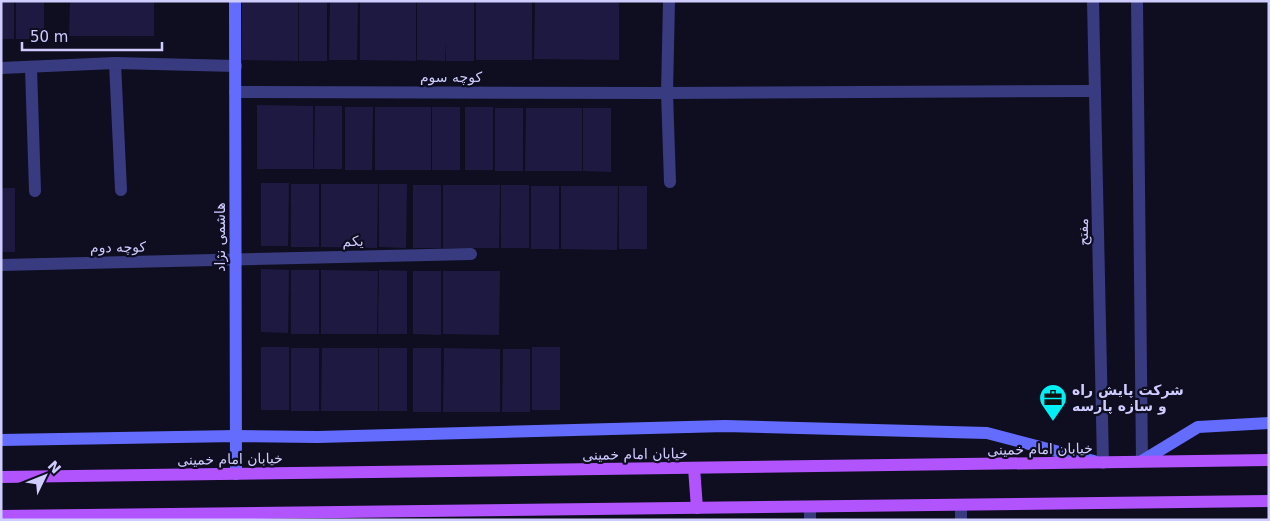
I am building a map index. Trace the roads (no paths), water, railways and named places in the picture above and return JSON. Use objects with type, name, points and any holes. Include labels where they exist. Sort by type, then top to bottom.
[{"type":"main road","name":"خیابان امام خمینی","points":[[1,477],[1269,460]]},
{"type":"main road","points":[[694,468],[697,508]]},
{"type":"main road","points":[[1,516],[316,516],[810,506],[961,506],[1269,501]]},
{"type":"street","name":"هاشمی نژاد","points":[[235,1],[236,474]]},
{"type":"street","points":[[669,1],[668,93],[670,182]]},
{"type":"street","name":"مفتح","points":[[1093,1],[1103,463]]},
{"type":"street","points":[[1137,1],[1142,461]]},
{"type":"street","points":[[1,68],[115,63],[236,66]]},
{"type":"street","points":[[115,63],[121,190]]},
{"type":"street","points":[[31,68],[35,191]]},
{"type":"street","name":"کوچه سوم","points":[[235,92],[668,93],[1095,91]]},
{"type":"street","name":"یکم","points":[[236,258],[470,254]]},
{"type":"street","name":"کوچه دوم","points":[[1,264],[236,258]]},
{"type":"street","points":[[1142,461],[1198,427],[1269,423]]},
{"type":"street","points":[[1,440],[236,436],[318,437],[725,426],[978,433],[1103,463]]},
{"type":"street","points":[[810,506],[810,520]]},
{"type":"street","points":[[960,520],[961,506]]},
{"type":"place","name":"شرکت پایش راه و سازه پارسه","points":[[1053,422]]}]
